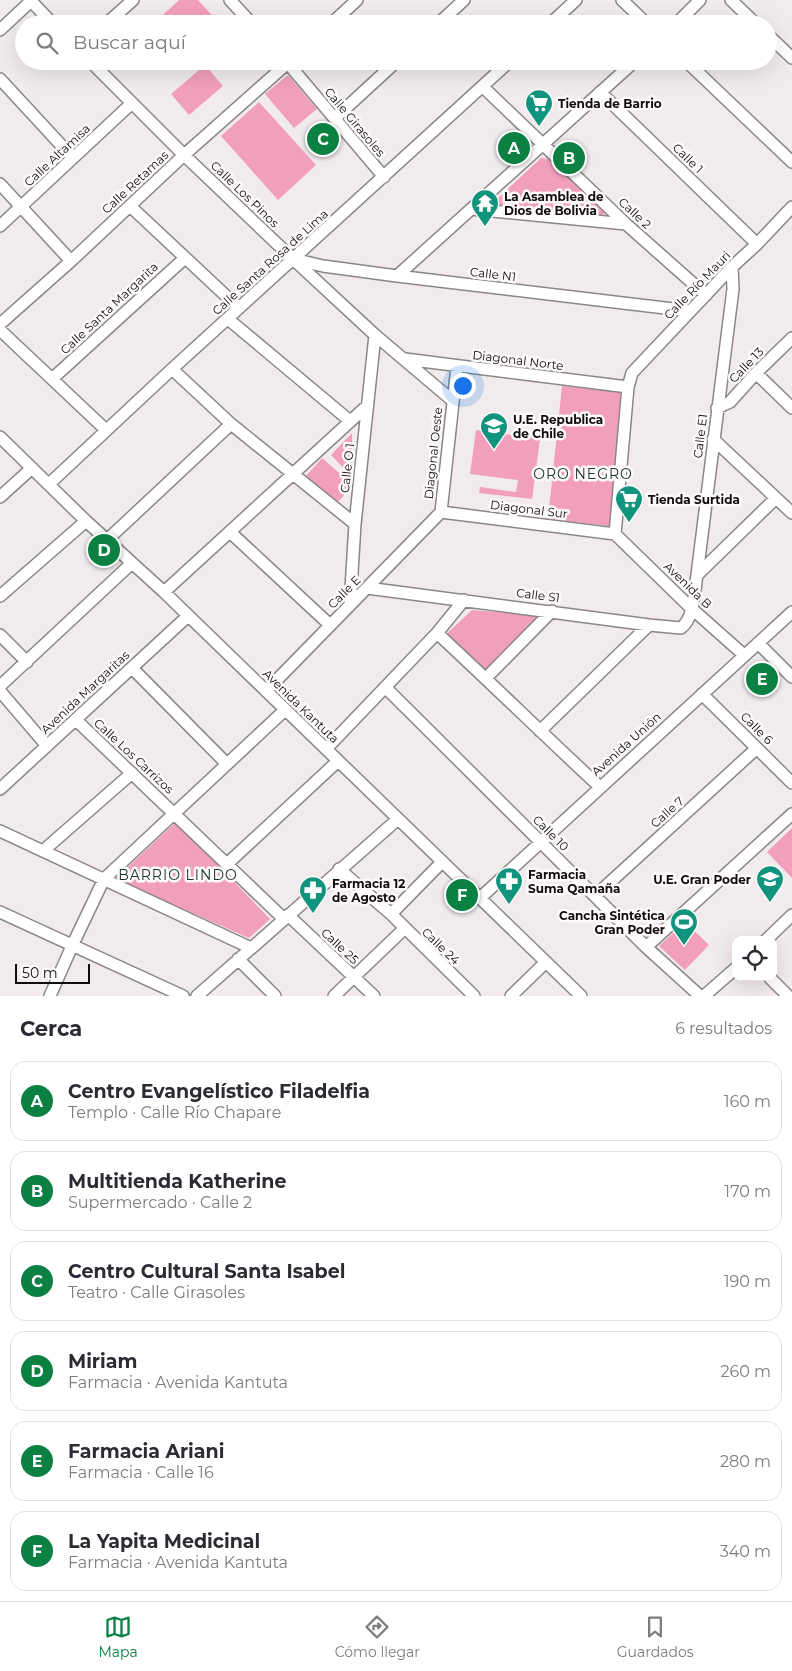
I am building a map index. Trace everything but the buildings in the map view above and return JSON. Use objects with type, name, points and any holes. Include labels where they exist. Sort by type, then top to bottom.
[{"type":"street","points":[[16,15],[31,0],[45,15]]},
{"type":"street","points":[[116,15],[133,0]]},
{"type":"street","points":[[340,15],[356,0]]},
{"type":"street","points":[[448,15],[464,0]]},
{"type":"street","points":[[560,15],[576,0]]},
{"type":"street","points":[[622,0],[638,15]]},
{"type":"street","points":[[685,15],[700,0]]},
{"type":"street","points":[[732,0],[747,15]]},
{"type":"street","points":[[237,3],[246,15]]},
{"type":"street","points":[[0,30],[15,15]]},
{"type":"street","points":[[777,44],[792,58]]},
{"type":"street","name":"Calle Los Pinos","points":[[99,70],[184,155],[293,259],[375,335],[453,401]]},
{"type":"street","name":"Calle Retamas","points":[[0,324],[279,70]]},
{"type":"street","name":"Calle Girasoles","points":[[295,70],[384,177]]},
{"type":"street","points":[[335,118],[387,70]]},
{"type":"street","name":"Calle Santa Rosa de Lima","points":[[49,484],[172,369],[500,70]]},
{"type":"street","points":[[396,276],[625,70]]},
{"type":"street","points":[[695,70],[792,162]]},
{"type":"street","points":[[0,79],[73,158]]},
{"type":"street","name":"Calle 2","points":[[483,86],[626,224],[706,295]]},
{"type":"street","name":"Calle 1","points":[[600,92],[757,244]]},
{"type":"street","name":"Calle Altamisa","points":[[0,226],[132,103]]},
{"type":"street","points":[[0,184],[71,261]]},
{"type":"street","points":[[130,206],[239,308]]},
{"type":"street","name":"Calle Río Mauri","points":[[628,387],[632,373],[732,267],[792,207]]},
{"type":"street","points":[[471,209],[626,224]]},
{"type":"street","name":"Calle Santa Margarita","points":[[52,379],[185,258]]},
{"type":"street","name":"Calle N1","points":[[293,259],[323,266],[396,276],[690,311]]},
{"type":"street","name":"Calle E1","points":[[691,608],[697,575],[733,290],[732,267]]},
{"type":"street","points":[[228,319],[350,421]]},
{"type":"street","points":[[0,330],[106,430]]},
{"type":"street","name":"Calle O 1","points":[[350,605],[355,524],[375,335]]},
{"type":"street","name":"Calle 13","points":[[717,408],[730,402],[756,373],[792,338]]},
{"type":"street","name":"Diagonal Norte","points":[[405,359],[628,387]]},
{"type":"street","name":"Diagonal Oeste","points":[[441,512],[457,366]]},
{"type":"street","points":[[172,369],[231,424],[355,524]]},
{"type":"street","points":[[756,373],[792,408]]},
{"type":"street","points":[[615,534],[628,387]]},
{"type":"street","points":[[164,592],[367,406]]},
{"type":"street","points":[[107,540],[231,424]]},
{"type":"street","name":"Avenida Kantuta","points":[[0,437],[86,521],[164,592],[581,996]]},
{"type":"street","points":[[713,439],[792,513]]},
{"type":"street","points":[[0,497],[32,468]]},
{"type":"street","points":[[697,575],[776,498]]},
{"type":"street","name":"Diagonal Sur","points":[[441,512],[615,534]]},
{"type":"street","name":"Calle E","points":[[266,691],[441,512]]},
{"type":"street","points":[[0,596],[86,521]]},
{"type":"street","points":[[230,532],[330,625]]},
{"type":"street","name":"Avenida B","points":[[615,534],[691,608],[744,655]]},
{"type":"street","points":[[0,686],[132,563]]},
{"type":"street","name":"Calle S1","points":[[367,588],[682,628],[687,624],[691,608]]},
{"type":"street","points":[[326,749],[437,633],[464,600]]},
{"type":"street","points":[[486,678],[552,611]]},
{"type":"street","name":"Avenida Unión","points":[[480,898],[792,612]]},
{"type":"street","name":"Avenida Margaritas","points":[[0,789],[188,616]]},
{"type":"street","points":[[540,731],[648,624]]},
{"type":"street","points":[[437,633],[600,787]]},
{"type":"street","points":[[0,635],[27,662]]},
{"type":"street","points":[[758,643],[792,677]]},
{"type":"street","points":[[132,668],[226,763]]},
{"type":"street","name":"Calle 10","points":[[385,687],[646,947],[702,996]]},
{"type":"street","points":[[0,691],[47,746]]},
{"type":"street","name":"Calle 6","points":[[702,694],[792,783]]},
{"type":"street","points":[[50,996],[104,879],[226,763],[285,710]]},
{"type":"street","name":"Calle Los Carrizos","points":[[76,720],[227,864]]},
{"type":"street","name":"Calle 7","points":[[595,896],[757,748]]},
{"type":"street","points":[[227,864],[338,761]]},
{"type":"street","points":[[44,850],[132,773]]},
{"type":"street","points":[[646,947],[792,814]]},
{"type":"street","points":[[197,996],[398,819]]},
{"type":"street","points":[[0,831],[251,948]]},
{"type":"street","points":[[391,914],[442,862]]},
{"type":"street","name":"Calle 25","points":[[227,864],[374,996]]},
{"type":"street","name":"Calle 24","points":[[339,869],[391,914],[470,995]]},
{"type":"street","points":[[0,912],[184,996]]},
{"type":"street","points":[[770,936],[792,916]]},
{"type":"street","points":[[334,996],[404,929]]},
{"type":"street","points":[[238,959],[275,996]]},
{"type":"street","points":[[511,996],[546,962]]},
{"type":"street","points":[[702,996],[732,971]]},
{"type":"street","points":[[773,981],[788,996]]},
{"type":"shaded area","points":[[179,0],[198,0],[212,15],[163,15]]},
{"type":"shaded area","points":[[199,70],[209,70],[223,86],[189,115],[171,94]]},
{"type":"shaded area","points":[[288,75],[317,109],[294,128],[265,94]]},
{"type":"shaded area","points":[[259,102],[316,165],[278,200],[221,136]]},
{"type":"shaded area","points":[[541,158],[549,159],[605,213],[599,219],[506,208],[495,205],[495,201]]},
{"type":"shaded area","points":[[562,386],[622,392],[609,526],[548,519]]},
{"type":"shaded area","points":[[476,430],[540,439],[532,499],[479,493],[480,487],[516,492],[518,480],[470,474]]},
{"type":"shaded area","points":[[352,433],[352,477],[331,455]]},
{"type":"shaded area","points":[[322,458],[353,485],[337,503],[306,476]]},
{"type":"shaded area","points":[[472,610],[540,616],[486,671],[442,638]]},
{"type":"shaded area","points":[[176,822],[270,919],[249,938],[115,879]]},
{"type":"shaded area","points":[[792,828],[792,878],[767,852]]},
{"type":"shaded area","name":"Cancha Sintética Gran Poder","points":[[685,922],[709,945],[685,970],[659,946]]},
{"type":"place","name":"Tienda de Barrio","points":[[539,127]]},
{"type":"place","name":"Centro Cultural Santa Isabel","points":[[323,139]]},
{"type":"place","name":"Centro Evangelístico Filadelfia","points":[[514,148]]},
{"type":"place","name":"Multitienda Katherine","points":[[569,158]]},
{"type":"place","name":"La Asamblea de Dios de Bolivia","points":[[485,227]]},
{"type":"place","name":"U.E. Republica de Chile","points":[[494,450]]},
{"type":"place","name":"Tienda Surtida","points":[[629,523]]},
{"type":"place","name":"Miriam","points":[[104,550]]},
{"type":"place","name":"Farmacia Ariani","points":[[762,679]]},
{"type":"place","name":"La Yapita Medicinal","points":[[462,895]]},
{"type":"place","name":"U.E. Gran Poder","points":[[770,903]]},
{"type":"place","name":"Farmacia Suma Qamaña","points":[[509,905]]},
{"type":"place","name":"Farmacia 12 de Agosto","points":[[313,914]]},
{"type":"place","name":"Cancha Sintética Gran Poder","points":[[684,946]]},
{"type":"district","name":"ORO NEGRO","points":[[583,474]]},
{"type":"district","name":"BARRIO LINDO","points":[[178,875]]}]
